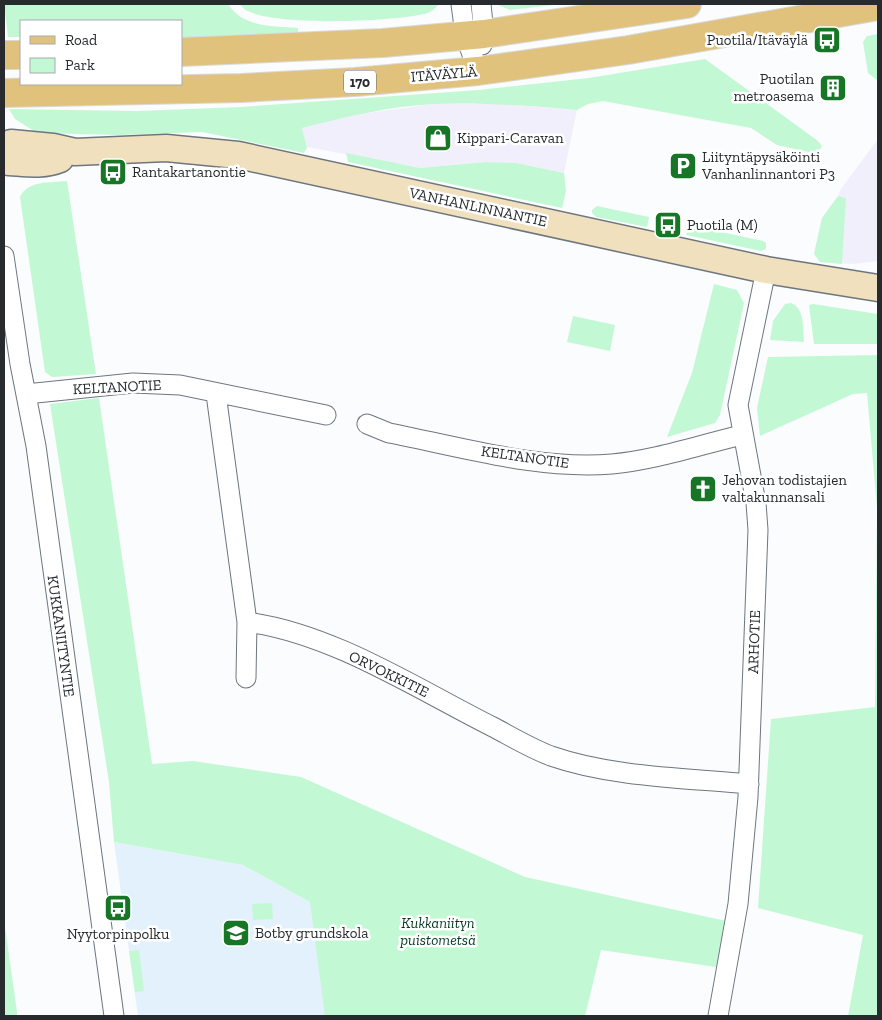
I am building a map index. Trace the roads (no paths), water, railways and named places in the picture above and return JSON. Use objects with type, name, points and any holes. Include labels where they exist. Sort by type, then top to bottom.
[{"type":"main road","points":[[182,52],[383,43],[475,34],[687,4]]},
{"type":"main road","name":"ITÄVÄYLÄ","points":[[16,93],[260,87],[355,82],[478,71],[628,50],[878,6]]},
{"type":"main road","points":[[4,55],[20,55]]},
{"type":"main road","name":"VANHANLINNANTIE","points":[[7,151],[51,162],[75,152],[166,148],[238,155],[766,270],[878,288]]},
{"type":"street","points":[[461,4],[475,34]]},
{"type":"street","points":[[478,71],[475,34],[481,4]]},
{"type":"street","name":"KUKKANIITYNTIE","points":[[4,256],[12,365],[26,394],[36,446],[114,1016]]},
{"type":"street","name":"ARHOTIE","points":[[718,1016],[738,904],[749,784],[758,530],[756,503],[738,405],[766,270]]},
{"type":"street","name":"KELTANOTIE","points":[[26,394],[153,383],[180,385],[216,394],[326,415]]},
{"type":"street","points":[[216,394],[247,622],[246,678]]},
{"type":"street","name":"KELTANOTIE","points":[[367,424],[389,433],[534,462],[565,465],[610,464],[649,458],[742,435]]},
{"type":"street","name":"ORVOKKITIE","points":[[247,622],[299,633],[327,645],[395,675],[550,755],[624,771],[749,784]]},
{"type":"place","name":"Puotila/Itäväylä","points":[[827,40]]},
{"type":"place","name":"Puotilan metroasema","points":[[833,88]]},
{"type":"place","name":"Kippari-Caravan","points":[[438,138]]},
{"type":"place","name":"Liityntäpysäköinti Vanhanlinnantori P3","points":[[683,166]]},
{"type":"place","name":"Rantakartanontie","points":[[113,172]]},
{"type":"place","name":"Puotila (M)","points":[[668,225]]},
{"type":"place","name":"Jehovan todistajien valtakunnansali","points":[[703,489]]},
{"type":"place","name":"Nyytorpinpolku","points":[[118,908]]},
{"type":"place","name":"Botby grundskola","points":[[236,933]]},
{"type":"park label","name":"Kukkaniityn puistometsä","points":[[438,932]]}]
